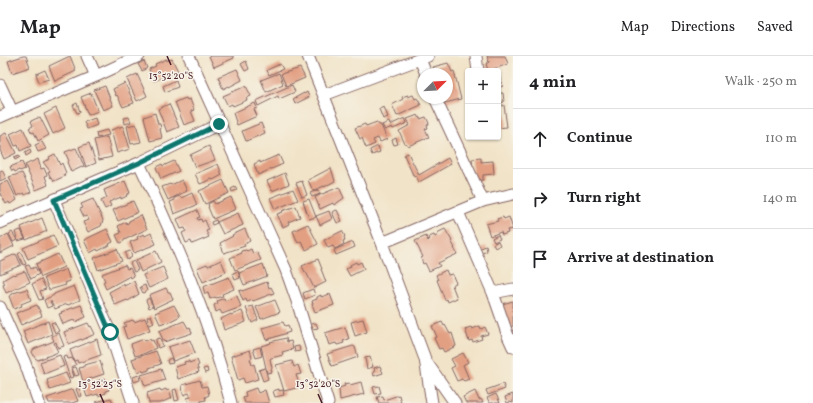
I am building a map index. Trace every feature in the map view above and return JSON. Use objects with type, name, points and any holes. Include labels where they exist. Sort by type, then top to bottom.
[{"type":"street","points":[[87,56],[96,76]]},
{"type":"street","points":[[0,117],[140,56]]},
{"type":"street","points":[[189,56],[288,276],[328,403]]},
{"type":"street","points":[[308,56],[382,242],[425,359],[432,403]]},
{"type":"street","points":[[476,56],[478,68]]},
{"type":"street","points":[[324,95],[424,57],[425,68]]},
{"type":"street","points":[[0,85],[12,112]]},
{"type":"street","points":[[439,104],[483,202]]},
{"type":"street","points":[[0,223],[139,163],[219,124]]},
{"type":"street","points":[[139,163],[167,223],[210,331],[231,403]]},
{"type":"street","points":[[382,242],[483,202],[513,194]]},
{"type":"street","points":[[54,200],[110,332],[133,403]]},
{"type":"street","points":[[458,212],[493,293],[513,347]]},
{"type":"street","points":[[493,293],[513,289]]},
{"type":"street","points":[[0,307],[25,363],[39,403]]},
{"type":"street","points":[[425,359],[455,403]]},
{"type":"building","points":[[26,56],[30,67],[12,73],[8,61]]},
{"type":"building","points":[[70,56],[76,71],[55,81],[49,66]]},
{"type":"building","points":[[209,56],[233,56],[234,58],[214,67]]},
{"type":"building","points":[[487,56],[505,56],[508,64],[497,68],[487,68],[486,64],[489,62]]},
{"type":"building","points":[[167,59],[167,61],[172,59],[178,71],[154,81],[149,69],[156,66],[155,64]]},
{"type":"building","points":[[144,61],[147,68],[142,71],[138,64]]},
{"type":"building","points":[[246,61],[249,69],[245,71],[241,64]]},
{"type":"building","points":[[448,63],[450,68],[433,68]]},
{"type":"building","points":[[280,64],[283,69],[269,75],[267,70]]},
{"type":"building","points":[[300,68],[305,78],[286,86],[281,74]]},
{"type":"building","points":[[237,69],[242,80],[223,89],[218,77]]},
{"type":"building","points":[[45,70],[49,79],[39,82],[36,74]]},
{"type":"building","points":[[454,71],[461,99],[453,101]]},
{"type":"building","points":[[279,73],[283,84],[266,92],[261,80]]},
{"type":"building","points":[[137,74],[147,96],[137,101],[127,79]]},
{"type":"building","points":[[176,80],[178,87],[165,92],[163,86]]},
{"type":"building","points":[[125,83],[134,103],[123,107],[113,89]]},
{"type":"building","points":[[292,85],[295,92],[279,99],[278,96],[258,106],[256,101]]},
{"type":"building","points":[[105,86],[113,106],[103,110],[94,90]]},
{"type":"building","points":[[246,86],[251,96],[246,98],[247,100],[233,106],[232,104],[228,106],[223,96]]},
{"type":"building","points":[[307,92],[309,97],[295,104],[293,99]]},
{"type":"building","points":[[91,93],[98,111],[88,115],[81,97]]},
{"type":"building","points":[[501,93],[503,93],[504,102],[501,102]]},
{"type":"building","points":[[413,95],[415,99],[417,98],[417,104],[421,105],[397,116],[392,105],[403,99],[402,97]]},
{"type":"building","points":[[186,98],[187,100],[190,99],[194,110],[191,111],[195,121],[184,125],[175,102]]},
{"type":"building","points":[[77,103],[80,112],[77,113],[73,105]]},
{"type":"building","points":[[255,103],[257,108],[254,109],[257,116],[237,125],[233,113]]},
{"type":"building","points":[[169,104],[179,127],[167,132],[158,109]]},
{"type":"building","points":[[504,105],[507,127],[501,128],[501,106]]},
{"type":"building","points":[[384,107],[388,117],[383,119],[379,109]]},
{"type":"building","points":[[56,108],[65,128],[53,134],[44,114]]},
{"type":"building","points":[[155,113],[158,124],[160,124],[162,138],[150,141],[144,117]]},
{"type":"building","points":[[418,115],[420,119],[426,117],[428,121],[428,128],[425,129],[429,137],[408,146],[406,143],[405,144],[399,131],[410,125],[407,119]]},
{"type":"building","points":[[40,117],[49,135],[38,141],[34,132],[32,133],[29,128],[33,126],[31,121]]},
{"type":"building","points":[[129,117],[131,122],[125,124],[124,118]]},
{"type":"building","points":[[95,118],[97,125],[87,129],[84,122]]},
{"type":"building","points":[[405,118],[407,123],[393,129],[392,127],[385,130],[382,125],[389,122],[390,125]]},
{"type":"building","points":[[377,122],[381,125],[387,139],[380,142],[378,138],[373,140],[375,144],[366,148],[362,138],[360,139],[355,128],[365,124],[366,126]]},
{"type":"building","points":[[261,123],[265,133],[246,141],[242,131]]},
{"type":"building","points":[[136,124],[141,142],[131,144],[127,126]]},
{"type":"building","points":[[123,126],[130,149],[117,153],[111,130]]},
{"type":"building","points":[[23,128],[31,146],[20,151],[18,145],[15,146],[10,134]]},
{"type":"building","points":[[107,130],[109,135],[97,138],[96,133]]},
{"type":"building","points":[[6,133],[16,153],[4,159],[0,150],[0,136]]},
{"type":"building","points":[[107,137],[112,157],[99,160],[94,140]]},
{"type":"building","points":[[396,138],[398,144],[394,145],[392,140]]},
{"type":"building","points":[[42,142],[46,149],[38,152],[35,145]]},
{"type":"building","points":[[89,143],[96,163],[86,167],[79,147]]},
{"type":"building","points":[[209,146],[215,160],[195,167],[190,155]]},
{"type":"building","points":[[378,146],[380,152],[372,155],[370,150]]},
{"type":"building","points":[[76,148],[84,166],[71,172],[67,162],[69,161],[65,152]]},
{"type":"building","points":[[30,150],[31,153],[26,156],[25,153]]},
{"type":"building","points":[[408,153],[419,175],[448,158],[451,164],[419,182],[416,176],[414,177],[404,155]]},
{"type":"building","points":[[55,154],[60,165],[62,163],[66,173],[64,174],[65,176],[54,181],[48,172],[50,171],[43,162],[50,159],[49,157]]},
{"type":"building","points":[[19,155],[20,157],[15,160],[14,157]]},
{"type":"building","points":[[279,155],[283,164],[258,175],[254,164]]},
{"type":"building","points":[[481,158],[481,162],[493,161],[494,174],[483,175],[483,180],[474,181],[472,159]]},
{"type":"building","points":[[38,159],[41,169],[44,168],[47,175],[45,176],[48,185],[36,190],[25,165]]},
{"type":"building","points":[[174,161],[179,171],[161,179],[156,167],[162,164],[163,166]]},
{"type":"building","points":[[22,162],[25,169],[15,172],[14,170],[12,171],[10,167]]},
{"type":"building","points":[[218,164],[222,175],[213,180],[212,179],[200,184],[195,174]]},
{"type":"building","points":[[331,168],[335,181],[313,191],[308,180]]},
{"type":"building","points":[[2,170],[6,178],[0,181],[0,171]]},
{"type":"building","points":[[22,173],[31,192],[25,195],[24,193],[17,196],[9,177]]},
{"type":"building","points":[[285,173],[289,184],[272,191],[267,181]]},
{"type":"building","points":[[182,180],[187,191],[168,200],[162,187]]},
{"type":"building","points":[[223,180],[229,193],[205,204],[199,191]]},
{"type":"building","points":[[8,181],[17,200],[10,204],[9,202],[6,204],[0,192],[0,184]]},
{"type":"building","points":[[125,181],[130,193],[121,199],[121,197],[109,202],[111,206],[105,209],[101,201],[107,198],[104,190]]},
{"type":"building","points":[[302,181],[307,195],[302,197],[296,183]]},
{"type":"building","points":[[235,187],[237,190],[232,192],[231,189]]},
{"type":"building","points":[[339,187],[344,198],[334,205],[333,203],[320,209],[315,197]]},
{"type":"building","points":[[293,189],[298,200],[275,209],[270,198]]},
{"type":"building","points":[[318,190],[320,194],[312,197],[310,193]]},
{"type":"building","points":[[192,193],[197,205],[174,214],[170,202],[175,200],[174,198],[180,196],[181,198]]},
{"type":"building","points":[[231,197],[236,209],[213,219],[208,204],[213,201],[215,204]]},
{"type":"building","points":[[93,199],[103,220],[101,226],[88,232],[83,222],[89,220],[87,216],[84,217],[80,209],[83,208],[81,204]]},
{"type":"building","points":[[309,199],[316,217],[309,219],[303,201]]},
{"type":"building","points":[[133,201],[138,212],[118,221],[113,210]]},
{"type":"building","points":[[296,206],[300,217],[288,222],[289,224],[283,227],[277,214]]},
{"type":"building","points":[[197,210],[200,217],[197,218],[198,220],[201,219],[202,222],[205,220],[209,230],[206,231],[209,237],[192,244],[191,241],[186,243],[182,233],[186,231],[185,228],[181,229],[177,219]]},
{"type":"building","points":[[337,210],[342,221],[337,223],[332,212]]},
{"type":"building","points":[[329,211],[332,219],[320,225],[316,216]]},
{"type":"building","points":[[238,213],[243,225],[223,234],[217,222]]},
{"type":"building","points":[[141,215],[147,229],[120,243],[116,235],[121,233],[118,226],[126,222],[127,224],[129,221]]},
{"type":"building","points":[[503,217],[504,219],[509,217],[513,229],[507,230],[508,233],[502,235],[501,232],[490,236],[486,224],[498,221],[497,219]]},
{"type":"building","points":[[42,218],[47,231],[26,240],[21,227]]},
{"type":"building","points":[[216,220],[217,223],[212,225],[211,222]]},
{"type":"building","points":[[308,224],[318,244],[306,250],[301,241],[298,243],[293,231]]},
{"type":"building","points":[[107,229],[113,242],[98,251],[97,249],[90,253],[84,240]]},
{"type":"building","points":[[245,229],[250,241],[244,244],[245,246],[224,253],[220,243]]},
{"type":"building","points":[[445,229],[457,254],[438,263],[440,266],[429,271],[425,263],[423,264],[421,258],[423,257],[415,241],[426,236],[428,241],[430,239],[429,237],[434,235],[435,237],[438,235],[437,233]]},
{"type":"building","points":[[21,230],[25,239],[18,241],[15,232]]},
{"type":"building","points":[[342,231],[345,236],[345,240],[343,241],[344,244],[335,249],[333,246],[328,248],[324,240]]},
{"type":"building","points":[[12,232],[17,240],[13,242],[9,234]]},
{"type":"building","points":[[151,233],[156,244],[134,253],[130,242],[138,239],[137,237],[144,234],[145,236]]},
{"type":"building","points":[[8,234],[14,246],[0,253],[0,239]]},
{"type":"building","points":[[53,235],[58,246],[28,259],[23,248]]},
{"type":"building","points":[[498,235],[500,239],[494,242],[492,238]]},
{"type":"building","points":[[498,241],[500,245],[495,248],[493,244]]},
{"type":"building","points":[[353,242],[355,247],[336,255],[334,250]]},
{"type":"building","points":[[486,246],[487,251],[480,254],[478,249]]},
{"type":"building","points":[[117,249],[122,261],[98,270],[94,258]]},
{"type":"building","points":[[251,249],[253,254],[257,252],[261,260],[235,270],[230,258],[242,253],[241,251]]},
{"type":"building","points":[[130,251],[132,257],[127,260],[125,253]]},
{"type":"building","points":[[156,251],[161,262],[141,272],[136,260]]},
{"type":"building","points":[[21,252],[26,264],[23,265],[18,254]]},
{"type":"building","points":[[16,254],[21,265],[0,274],[0,261]]},
{"type":"building","points":[[58,254],[64,267],[41,277],[36,264]]},
{"type":"building","points":[[318,259],[326,282],[314,288],[302,266]]},
{"type":"building","points":[[221,260],[226,272],[203,282],[197,268],[207,264],[208,266]]},
{"type":"building","points":[[134,261],[138,270],[134,272],[130,263]]},
{"type":"building","points":[[356,262],[357,264],[361,262],[364,269],[350,276],[346,269],[351,267],[350,265]]},
{"type":"building","points":[[263,264],[267,276],[244,285],[239,273]]},
{"type":"building","points":[[29,265],[31,269],[35,267],[39,274],[31,279],[25,266]]},
{"type":"building","points":[[125,265],[127,269],[130,268],[134,276],[131,278],[130,276],[106,289],[102,274]]},
{"type":"building","points":[[163,267],[168,279],[149,288],[143,275]]},
{"type":"building","points":[[66,269],[70,281],[65,283],[66,285],[49,290],[44,278]]},
{"type":"building","points":[[446,270],[448,275],[452,274],[456,283],[452,285],[457,298],[448,302],[447,299],[445,300],[436,275]]},
{"type":"building","points":[[25,271],[30,282],[6,293],[3,280],[13,274],[14,275]]},
{"type":"building","points":[[238,271],[240,278],[235,280],[233,273]]},
{"type":"building","points":[[229,277],[234,289],[222,294],[223,296],[216,298],[210,299],[208,293],[205,294],[203,287]]},
{"type":"building","points":[[41,279],[46,289],[40,291],[43,299],[39,300],[32,284]]},
{"type":"building","points":[[134,281],[139,294],[128,301],[127,300],[115,305],[109,292],[124,284],[124,286]]},
{"type":"building","points":[[267,282],[269,288],[271,287],[274,293],[253,301],[247,302],[246,299],[243,301],[239,291]]},
{"type":"building","points":[[145,285],[147,291],[143,293],[140,287]]},
{"type":"building","points":[[74,286],[80,300],[55,309],[50,301],[52,306],[47,308],[44,300],[54,294]]},
{"type":"building","points":[[166,288],[168,292],[170,292],[173,299],[154,308],[149,295]]},
{"type":"building","points":[[27,289],[31,300],[14,309],[9,296],[13,293]]},
{"type":"building","points":[[313,289],[315,295],[305,299],[303,293]]},
{"type":"building","points":[[330,294],[334,305],[315,312],[312,301],[321,295],[321,297]]},
{"type":"building","points":[[237,296],[241,307],[222,314],[220,310],[216,312],[214,305],[218,303],[217,301],[224,298],[225,301]]},
{"type":"building","points":[[149,298],[153,306],[149,308],[146,300]]},
{"type":"building","points":[[275,300],[280,312],[261,319],[256,307]]},
{"type":"building","points":[[513,301],[513,326],[510,327],[502,304]]},
{"type":"building","points":[[37,305],[42,316],[21,325],[16,313]]},
{"type":"building","points":[[81,305],[86,317],[75,322],[74,320],[63,324],[59,314]]},
{"type":"building","points":[[174,305],[180,316],[167,323],[160,324],[155,313]]},
{"type":"building","points":[[253,306],[258,320],[252,323],[246,308]]},
{"type":"building","points":[[242,311],[246,322],[224,330],[221,319]]},
{"type":"building","points":[[151,315],[154,323],[150,325],[147,317]]},
{"type":"building","points":[[145,318],[150,330],[127,339],[123,327],[126,326],[124,323],[133,320],[134,322]]},
{"type":"building","points":[[363,319],[367,332],[355,336],[351,322]]},
{"type":"building","points":[[48,321],[52,334],[28,344],[23,331]]},
{"type":"building","points":[[184,321],[188,328],[190,327],[192,333],[164,342],[159,331]]},
{"type":"building","points":[[54,322],[59,331],[55,333],[51,323]]},
{"type":"building","points":[[283,322],[285,326],[288,325],[290,332],[266,340],[262,328]]},
{"type":"building","points":[[442,322],[450,334],[452,333],[456,346],[444,352],[442,348],[439,349],[434,338],[437,337],[432,326]]},
{"type":"building","points":[[88,323],[95,334],[69,344],[64,332]]},
{"type":"building","points":[[316,323],[318,328],[313,329],[311,324]]},
{"type":"building","points":[[480,326],[481,329],[485,327],[488,334],[481,336],[482,339],[473,342],[472,340],[469,341],[465,329],[471,327],[472,329]]},
{"type":"building","points":[[345,327],[349,339],[343,341],[344,343],[329,345],[325,333]]},
{"type":"building","points":[[59,333],[64,346],[58,348],[56,342],[54,343],[58,352],[38,360],[35,358],[32,352],[34,349],[54,341],[52,336]]},
{"type":"building","points":[[160,338],[163,346],[158,348],[156,339]]},
{"type":"building","points":[[286,338],[287,342],[291,341],[293,349],[282,352],[283,355],[271,358],[272,372],[267,373],[261,346]]},
{"type":"building","points":[[97,339],[101,355],[78,363],[77,360],[74,361],[70,350]]},
{"type":"building","points":[[144,339],[145,341],[150,339],[151,341],[153,340],[156,348],[135,356],[131,344]]},
{"type":"building","points":[[190,340],[195,353],[173,361],[168,347]]},
{"type":"building","points":[[299,346],[300,351],[295,352],[294,347]]},
{"type":"building","points":[[353,346],[355,347],[358,357],[332,366],[327,354]]},
{"type":"building","points":[[260,347],[262,356],[256,358],[253,349]]},
{"type":"building","points":[[250,350],[252,358],[250,359],[252,365],[254,364],[258,379],[245,383],[243,378],[238,380],[231,356]]},
{"type":"building","points":[[156,351],[161,364],[149,368],[149,370],[143,372],[142,370],[138,372],[132,359]]},
{"type":"building","points":[[463,353],[468,362],[463,365],[469,379],[457,381],[451,368],[455,366],[451,359]]},
{"type":"building","points":[[60,355],[64,366],[44,374],[40,362]]},
{"type":"building","points":[[67,356],[68,359],[72,358],[76,365],[71,367],[74,377],[70,378],[63,357]]},
{"type":"building","points":[[370,357],[373,367],[367,369],[365,358]]},
{"type":"building","points":[[171,358],[173,363],[168,364],[167,360]]},
{"type":"building","points":[[197,360],[199,372],[178,379],[175,367],[185,364],[184,362],[189,361],[189,363]]},
{"type":"building","points":[[100,361],[104,374],[83,381],[79,368],[84,367],[84,365]]},
{"type":"building","points":[[292,361],[294,367],[298,365],[301,374],[296,375],[300,387],[284,391],[276,365]]},
{"type":"building","points":[[380,366],[383,373],[374,376],[374,368]]},
{"type":"building","points":[[76,367],[79,375],[75,376],[72,368]]},
{"type":"building","points":[[207,368],[208,372],[205,373],[203,369]]},
{"type":"building","points":[[265,368],[268,379],[263,381],[259,370]]},
{"type":"building","points":[[161,369],[165,380],[145,386],[141,375]]},
{"type":"building","points":[[66,373],[70,383],[50,390],[47,380]]},
{"type":"building","points":[[139,375],[140,380],[134,382],[133,377]]},
{"type":"building","points":[[105,378],[109,390],[98,396],[98,394],[87,397],[83,385],[92,384]]},
{"type":"building","points":[[200,380],[202,387],[207,386],[209,395],[205,397],[206,400],[201,401],[201,403],[189,403],[187,398],[191,397],[189,393],[184,395],[182,385]]},
{"type":"building","points":[[361,382],[364,394],[340,400],[339,388],[345,386],[344,384],[349,383],[350,385]]},
{"type":"building","points":[[503,384],[505,389],[488,395],[486,390]]},
{"type":"building","points":[[379,386],[381,393],[375,394],[373,387]]},
{"type":"building","points":[[79,388],[82,396],[79,397],[76,389]]},
{"type":"building","points":[[256,388],[258,393],[265,390],[269,403],[245,403],[243,397],[246,396],[245,392]]},
{"type":"building","points":[[73,389],[78,401],[72,403],[49,403],[47,398]]},
{"type":"building","points":[[160,389],[161,391],[166,389],[167,391],[169,390],[172,398],[160,403],[149,403],[147,393]]},
{"type":"building","points":[[176,389],[179,400],[175,401],[173,390]]},
{"type":"building","points":[[279,389],[279,391],[283,390],[284,395],[275,397],[273,391]]},
{"type":"building","points":[[475,391],[479,400],[481,399],[483,403],[466,403],[463,397]]},
{"type":"building","points":[[496,394],[500,403],[490,403],[487,398]]},
{"type":"building","points":[[513,394],[513,403],[507,403],[505,397]]},
{"type":"building","points":[[399,395],[401,403],[379,403],[377,397],[383,396],[384,400]]},
{"type":"building","points":[[111,398],[113,403],[96,403],[96,402]]},
{"type":"route","points":[[110,332],[54,200],[139,163],[219,124]]}]
